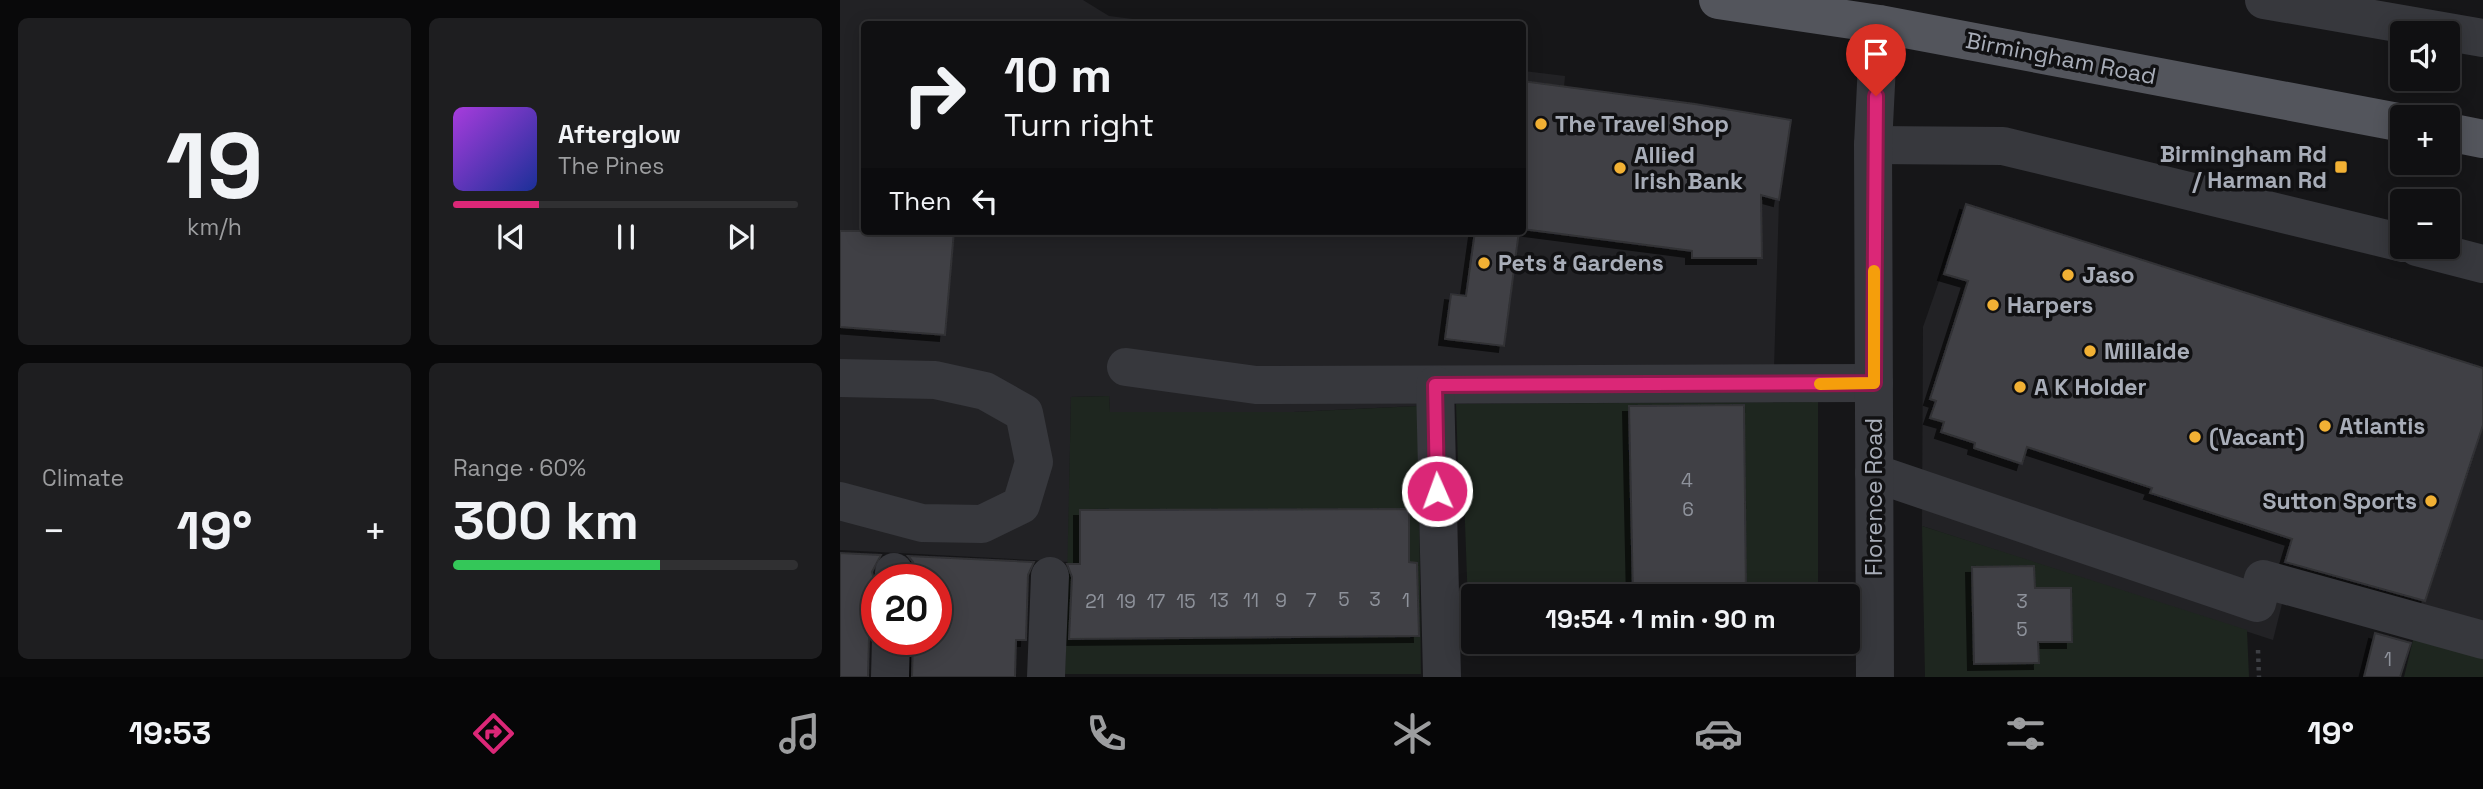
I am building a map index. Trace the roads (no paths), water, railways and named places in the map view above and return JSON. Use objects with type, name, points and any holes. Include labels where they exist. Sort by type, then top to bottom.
[{"type":"main road","name":"Birmingham Road","points":[[1718,0],[1879,24],[2390,121]]},
{"type":"main road","points":[[2460,134],[2483,139]]},
{"type":"street","points":[[2264,0],[2483,38]]},
{"type":"street","name":"Florence Road","points":[[1875,677],[1873,145],[1879,24]]},
{"type":"street","points":[[1873,145],[2003,145],[2390,240]]},
{"type":"street","points":[[2460,258],[2483,264]]},
{"type":"street","points":[[1126,367],[1256,385],[1874,383]]},
{"type":"street","points":[[840,377],[935,380],[985,391],[1024,413],[1034,462],[1021,505],[982,524],[922,523],[857,505]]},
{"type":"street","points":[[1435,385],[1442,677]]},
{"type":"street","points":[[1874,472],[2257,603],[2263,579],[2483,640]]},
{"type":"street","points":[[1046,677],[1050,576]]},
{"type":"street","points":[[890,677],[891,655]]},
{"type":"place","name":"The Travel Shop","points":[[1541,124]]},
{"type":"place","name":"Birmingham Rd / Harman Rd","points":[[2341,167]]},
{"type":"place","name":"Allied Irish Bank","points":[[1620,168]]},
{"type":"place","name":"Pets & Gardens","points":[[1484,263]]},
{"type":"place","name":"Jaso","points":[[2068,275]]},
{"type":"place","name":"Harpers","points":[[1993,305]]},
{"type":"place","name":"Millaide","points":[[2090,351]]},
{"type":"place","name":"A K Holder","points":[[2020,387]]},
{"type":"place","name":"Atlantis","points":[[2325,426]]},
{"type":"place","name":"(Vacant)","points":[[2195,437]]},
{"type":"place","name":"Sutton Sports","points":[[2431,501]]}]
